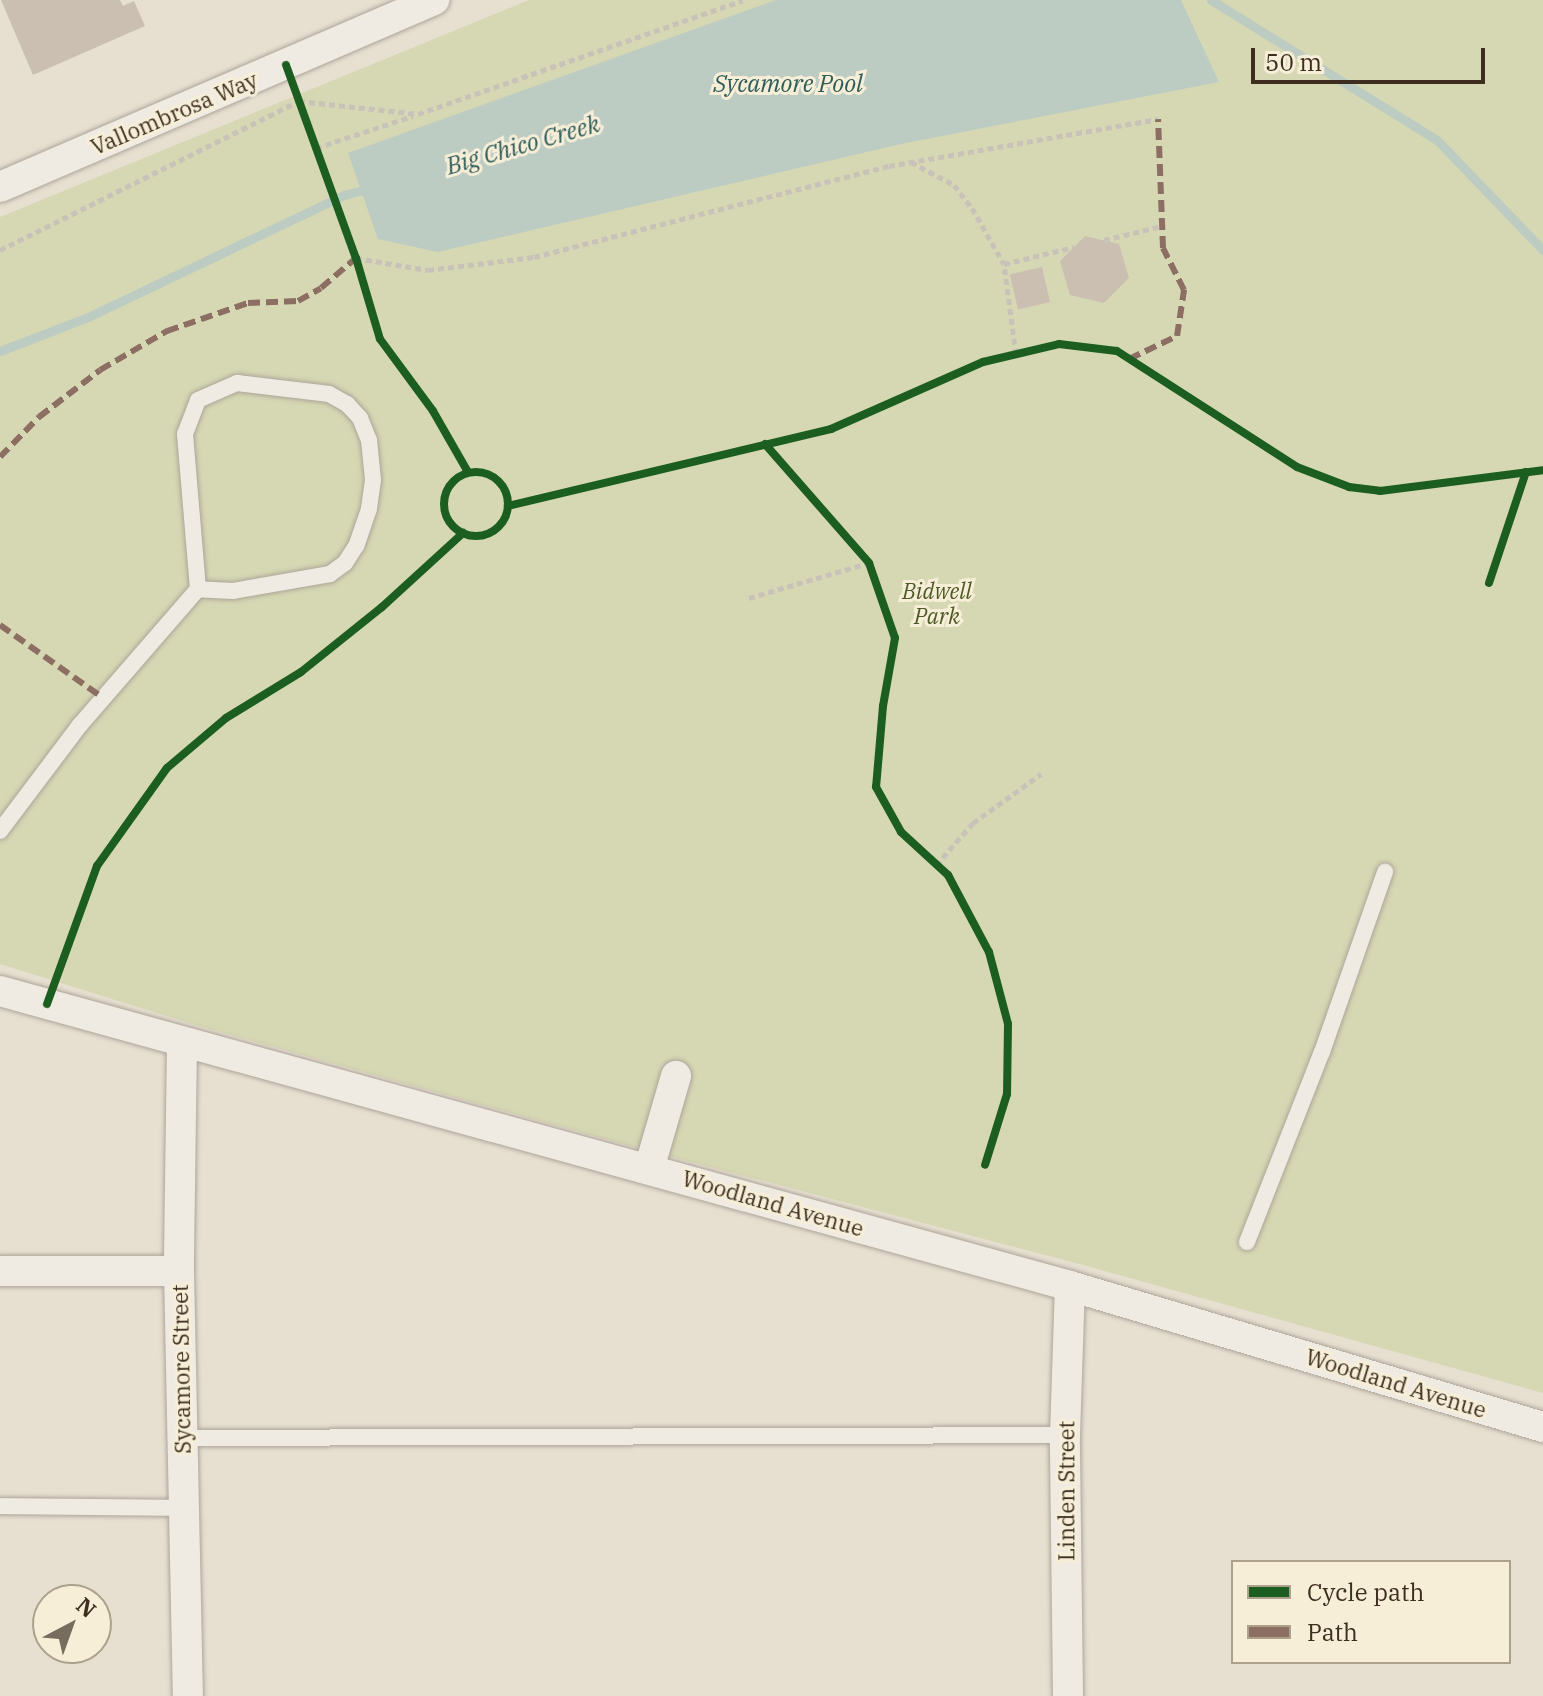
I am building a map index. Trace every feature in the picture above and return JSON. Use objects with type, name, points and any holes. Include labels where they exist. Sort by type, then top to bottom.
[{"type":"street","name":"Vallombrosa Way","points":[[0,187],[435,0]]},
{"type":"street","name":"Woodland Avenue","points":[[0,991],[1070,1286],[1543,1427]]},
{"type":"street","name":"Sycamore Street","points":[[182,1043],[179,1271],[188,1696]]},
{"type":"street","points":[[649,1169],[676,1076]]},
{"type":"street","points":[[0,1271],[179,1271]]},
{"type":"street","name":"Linden Street","points":[[1068,1696],[1065,1435],[1070,1286]]},
{"type":"lane","points":[[0,831],[80,725],[198,589],[185,434],[198,400],[220,387],[237,383],[329,394],[347,404],[360,418],[369,440],[373,480],[369,509],[356,546],[345,563],[330,574],[233,591],[198,589]]},
{"type":"lane","points":[[1247,1242],[1322,1052],[1385,872]]},
{"type":"lane","points":[[182,1438],[1065,1435]]},
{"type":"lane","points":[[0,1506],[184,1508]]},
{"type":"path","points":[[312,137],[318,153],[418,114],[743,0]]},
{"type":"path","points":[[286,65],[303,113]]},
{"type":"path","points":[[0,250],[299,101],[418,114]]},
{"type":"path","points":[[356,258],[428,270],[534,257],[911,162],[1158,119]]},
{"type":"path","points":[[911,162],[954,185],[972,208],[1004,264],[1016,354]]},
{"type":"path","points":[[1104,240],[1162,226]]},
{"type":"path","points":[[351,245],[360,271]]},
{"type":"path","points":[[1004,264],[1074,247]]},
{"type":"path","points":[[1002,357],[1030,351]]},
{"type":"path","points":[[859,552],[869,563],[874,578]]},
{"type":"path","points":[[749,598],[869,563]]},
{"type":"path","points":[[936,865],[973,823],[1041,774]]},
{"type":"path","points":[[928,857],[948,875]]},
{"type":"green space","name":"Bidwell Park","points":[[529,0],[1543,0],[1543,1393],[1083,1265],[619,1143],[195,1025],[0,964],[0,217]]},
{"type":"water","name":"Sycamore Pool","points":[[776,0],[1181,0],[1219,82],[901,144],[438,252],[378,239],[348,153]]},
{"type":"building","points":[[1,0],[120,0],[123,6],[134,1],[145,26],[33,75]]},
{"type":"building","points":[[1085,236],[1119,244],[1129,278],[1104,303],[1070,295],[1060,261]]},
{"type":"building","points":[[1042,267],[1050,302],[1018,310],[1010,274]]},
{"type":"waterway","name":"Big Chico Creek","points":[[1211,0],[1437,140],[1543,250]]},
{"type":"waterway","name":"Big Chico Creek","points":[[0,351],[88,317],[344,195],[370,188]]},
{"type":"marked path","points":[[1129,359],[1177,336],[1184,290],[1163,248],[1158,119]]},
{"type":"marked path","points":[[0,457],[39,417],[100,370],[167,331],[248,303],[298,301],[321,288],[356,258]]},
{"type":"marked path","points":[[0,625],[103,698]]},
{"type":"cycle path","points":[[286,65],[356,258],[380,339],[433,411],[468,472]]},
{"type":"cycle path","points":[[508,506],[831,429],[983,362],[1059,344],[1117,351],[1297,467],[1349,487],[1380,491],[1543,470]]},
{"type":"cycle path","points":[[765,444],[869,563],[895,638],[883,706],[876,787],[901,832],[948,875],[989,952],[1008,1024],[1007,1094],[985,1165]]},
{"type":"cycle path","points":[[470,472],[482,472],[499,481],[506,492],[508,504],[506,516],[499,527],[482,536],[470,536],[458,531],[449,522],[444,510],[444,498],[449,486],[458,477],[470,472]]},
{"type":"cycle path","points":[[1489,583],[1526,472]]},
{"type":"cycle path","points":[[47,1004],[97,866],[167,768],[226,718],[301,672],[382,607],[463,533]]}]
